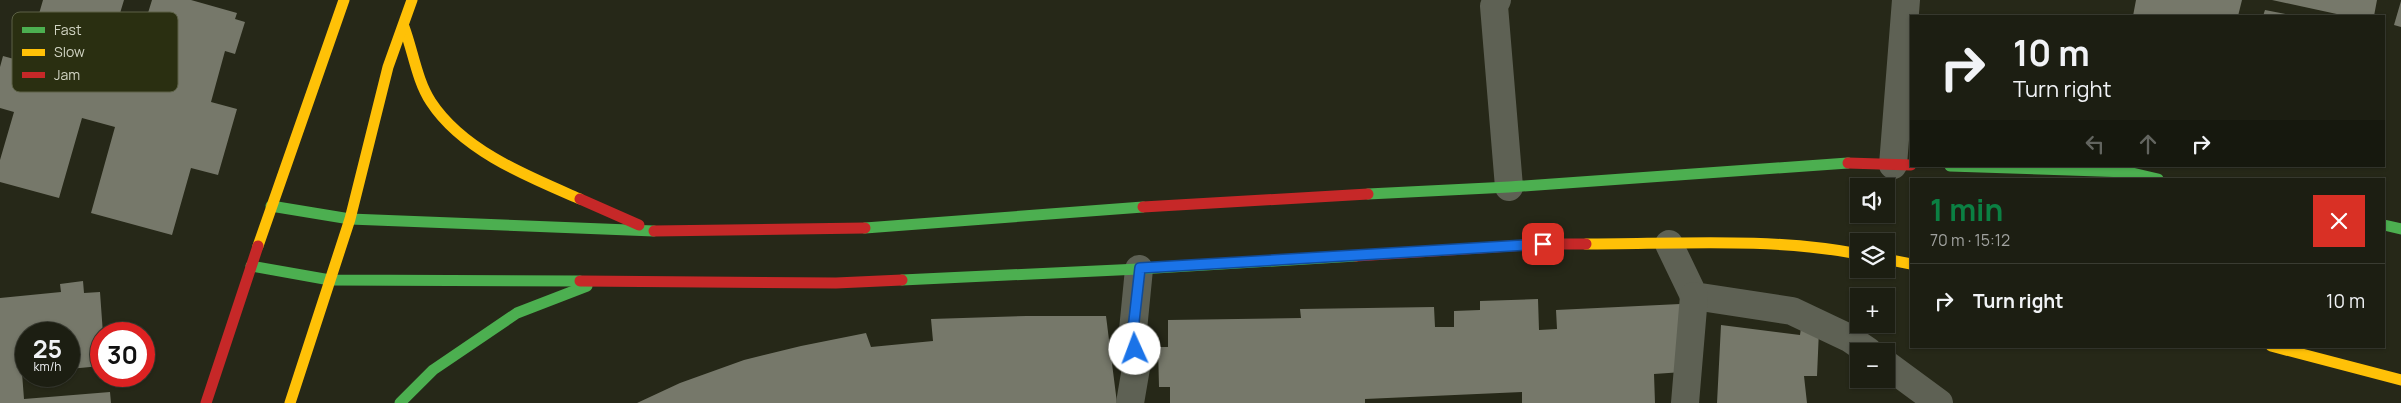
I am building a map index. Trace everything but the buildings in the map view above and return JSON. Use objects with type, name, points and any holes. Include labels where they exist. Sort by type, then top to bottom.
[{"type":"main road","points":[[206,403],[271,206],[320,76],[344,0]]},
{"type":"main road","points":[[290,403],[350,219],[388,67],[404,27],[412,0]]},
{"type":"main road","points":[[404,27],[432,102],[454,128],[504,164],[652,230]]},
{"type":"main road","points":[[271,206],[350,219],[652,230],[867,228],[1220,202],[1508,187],[1834,164],[1902,165]]},
{"type":"main road","points":[[1980,167],[2128,172],[2154,178]]},
{"type":"main road","points":[[2385,225],[2401,229]]},
{"type":"main road","points":[[251,266],[330,280],[836,283],[1140,268],[1543,244],[1728,244],[1827,248],[1850,252]]},
{"type":"main road","points":[[1895,261],[1910,264]]},
{"type":"main road","points":[[400,403],[433,370],[517,314],[601,281]]},
{"type":"main road","points":[[2279,348],[2401,380]]},
{"type":"street","points":[[1902,165],[1906,0]]},
{"type":"street","points":[[1491,2],[1508,187]]},
{"type":"street","points":[[1669,244],[1694,296],[1685,403]]},
{"type":"street","points":[[1130,403],[1136,368],[1133,330],[1140,268]]},
{"type":"street","points":[[1694,296],[1792,311],[1857,343]]},
{"type":"street","points":[[1895,371],[1939,403]]},
{"type":"traffic: fast","points":[[1368,194],[1509,187],[1848,163]]},
{"type":"traffic: fast","points":[[1980,167],[2128,172],[2154,178]]},
{"type":"traffic: fast","points":[[271,206],[350,219],[654,231]]},
{"type":"traffic: fast","points":[[865,228],[1143,207]]},
{"type":"traffic: fast","points":[[2385,225],[2401,229]]},
{"type":"traffic: fast","points":[[902,280],[1139,269],[1356,256]]},
{"type":"traffic: fast","points":[[251,266],[330,280],[580,281]]},
{"type":"traffic: fast","points":[[400,403],[433,370],[517,313],[587,286]]},
{"type":"traffic: slow","points":[[258,246],[344,0]]},
{"type":"traffic: slow","points":[[290,403],[350,219],[388,67],[412,0]]},
{"type":"traffic: slow","points":[[404,27],[422,85],[431,102],[444,119],[461,135],[498,161],[580,199]]},
{"type":"traffic: slow","points":[[1586,244],[1757,243],[1791,245],[1850,253]]},
{"type":"traffic: slow","points":[[1895,261],[1910,264]]},
{"type":"traffic: slow","points":[[2279,348],[2401,380]]},
{"type":"traffic: jam","points":[[1848,163],[1910,165]]},
{"type":"traffic: jam","points":[[1143,207],[1368,194]]},
{"type":"traffic: jam","points":[[580,199],[639,225]]},
{"type":"traffic: jam","points":[[654,231],[865,228]]},
{"type":"traffic: jam","points":[[1356,256],[1543,244],[1586,244]]},
{"type":"traffic: jam","points":[[206,403],[258,246]]},
{"type":"traffic: jam","points":[[580,281],[836,283],[902,280]]},
{"type":"route","points":[[1135,349],[1133,330],[1140,268],[1543,244]]}]
